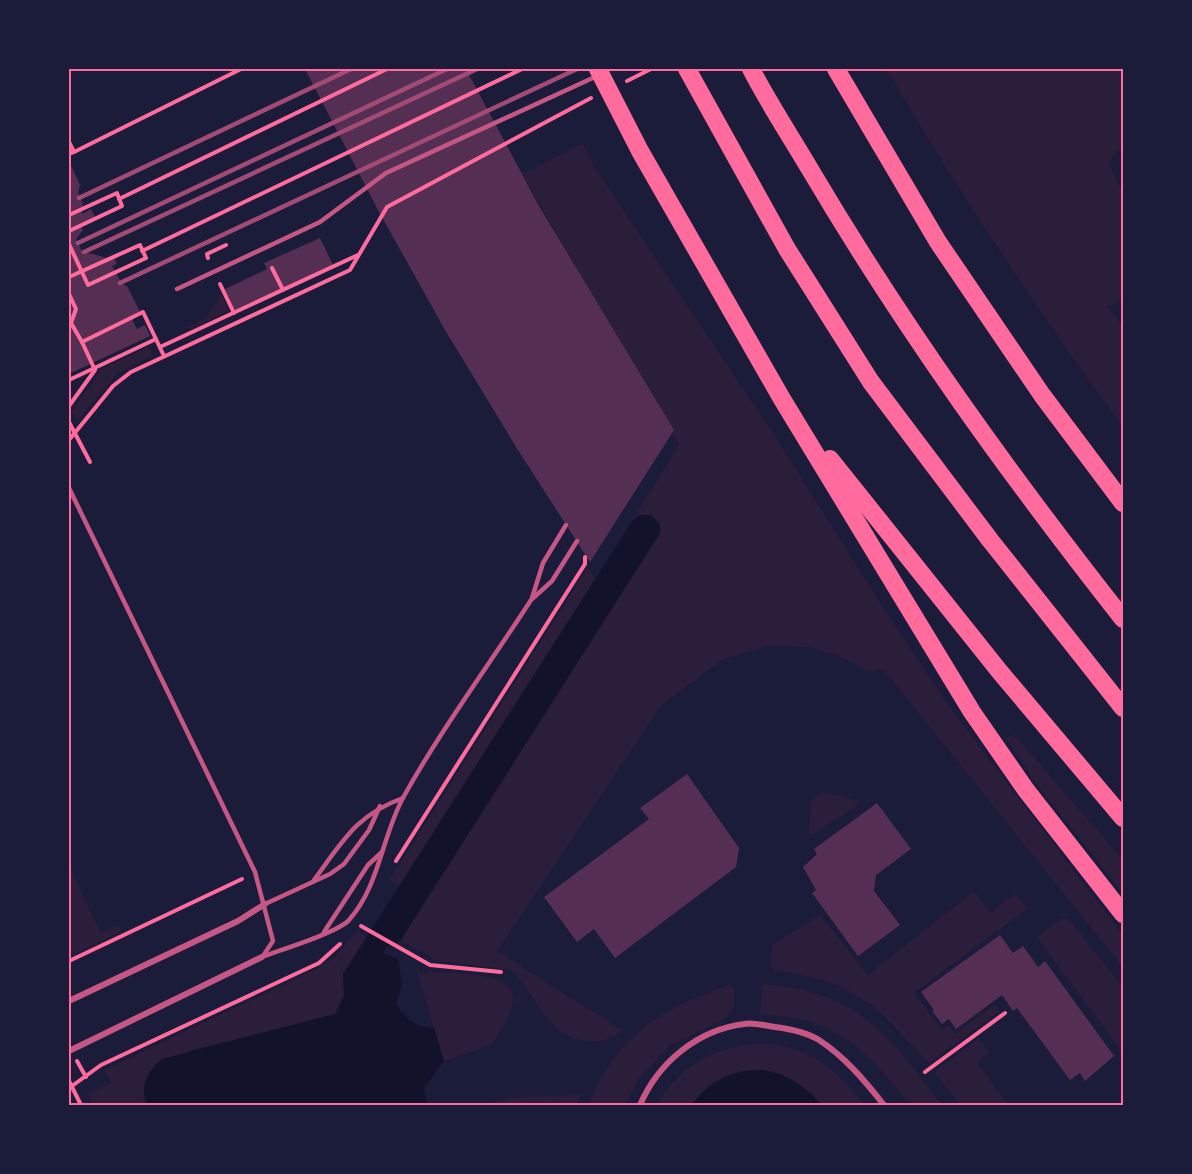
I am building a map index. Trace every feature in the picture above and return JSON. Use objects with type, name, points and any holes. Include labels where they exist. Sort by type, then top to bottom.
[{"type":"highway","points":[[687,69],[787,249],[872,382],[990,540],[1123,708]]},
{"type":"highway","points":[[836,69],[938,242],[1042,395],[1123,503]]},
{"type":"highway","points":[[600,71],[640,151],[782,399],[972,712],[1026,790],[1123,914]]},
{"type":"highway","points":[[753,73],[836,214],[920,347],[1037,510],[1123,619]]},
{"type":"highway","points":[[782,399],[1000,672],[1123,818]]},
{"type":"street","points":[[69,1001],[238,921],[265,904]]},
{"type":"street","points":[[69,1051],[262,957]]},
{"type":"street","points":[[640,1105],[657,1074],[683,1048],[744,1023],[786,1029],[818,1039],[848,1063],[884,1105]]},
{"type":"lane","points":[[177,290],[320,222],[386,173],[600,71]]},
{"type":"lane","points":[[69,488],[104,555],[255,872],[273,941],[262,957]]},
{"type":"lane","points":[[262,957],[324,932],[340,929],[349,920],[370,887],[403,798],[531,600],[543,563],[566,525]]},
{"type":"lane","points":[[531,600],[552,581],[577,541]]},
{"type":"lane","points":[[314,880],[357,822],[380,806],[403,798]]},
{"type":"lane","points":[[265,904],[330,874],[345,864],[369,830],[380,806]]},
{"type":"lane","points":[[324,932],[368,865],[382,852]]},
{"type":"path","points":[[69,142],[71,153],[241,69]]},
{"type":"path","points":[[119,199],[387,69]]},
{"type":"path","points":[[142,251],[522,69]]},
{"type":"path","points":[[622,83],[651,69]]},
{"type":"path","points":[[69,440],[121,379],[164,356],[350,270],[387,207],[592,98]]},
{"type":"path","points":[[69,215],[117,194],[122,206],[69,231]]},
{"type":"path","points":[[69,244],[81,271],[88,285],[146,258],[140,245],[81,271],[69,277]]},
{"type":"path","points":[[160,347],[359,255]]},
{"type":"path","points":[[272,268],[283,290]]},
{"type":"path","points":[[69,294],[76,309],[70,323],[95,370],[69,406]]},
{"type":"path","points":[[82,342],[143,312],[164,356]]},
{"type":"path","points":[[69,380],[156,339]]},
{"type":"path","points":[[69,422],[90,462]]},
{"type":"path","points":[[69,961],[255,872]]},
{"type":"path","points":[[362,927],[430,965],[501,972]]},
{"type":"path","points":[[925,1072],[1005,1013]]},
{"type":"path","points":[[69,1081],[81,1105]]},
{"type":"shaded area","points":[[886,69],[1123,69],[1123,149],[1116,152],[1109,164],[1123,193],[1123,296],[1113,305],[1107,306],[1123,326],[1123,427],[1060,340],[1000,251]]},
{"type":"shaded area","points":[[582,143],[600,176],[773,433],[884,609],[951,709],[1123,935],[1123,967],[883,669],[869,672],[842,657],[809,647],[769,646],[724,659],[660,706],[497,951],[622,1030],[618,1033],[606,1040],[598,1041],[573,1038],[552,1024],[521,980],[511,970],[432,960],[432,957],[400,941],[660,533],[640,515],[633,520],[679,444],[522,174]]},
{"type":"shaded area","points":[[221,293],[229,311],[192,328],[181,328],[195,324],[206,316]]},
{"type":"shaded area","points":[[148,347],[152,356],[117,374],[77,421],[72,411],[102,369]]},
{"type":"shaded area","points":[[640,515],[651,515],[660,524],[660,533],[400,941],[386,947],[383,953],[398,959],[402,984],[396,1004],[412,1022],[434,1028],[444,1061],[424,1088],[427,1105],[148,1105],[144,1086],[152,1069],[162,1059],[335,1014],[344,996],[343,974],[633,520]]},
{"type":"shaded area","points":[[588,567],[595,579],[399,886],[390,879]]},
{"type":"shaded area","points":[[1014,734],[1123,860],[1123,894],[1036,783],[1006,738]]},
{"type":"shaded area","points":[[823,792],[859,801],[857,806],[812,835],[808,833],[812,800]]},
{"type":"shaded area","points":[[69,866],[101,933],[118,925],[121,931],[69,957]]},
{"type":"shaded area","points":[[974,891],[991,912],[1015,894],[1028,908],[914,993],[941,1029],[948,1025],[955,1034],[995,1004],[1000,1011],[930,1062],[926,1061],[876,1009],[861,998],[826,982],[775,970],[771,966],[772,945],[820,915],[868,975]]},
{"type":"shaded area","points":[[1068,918],[1123,988],[1123,1053],[1040,942],[1038,936],[1061,919]]},
{"type":"shaded area","points":[[357,930],[367,937],[343,974],[344,996],[335,1014],[192,1050],[143,1096],[148,1105],[93,1105],[87,1094],[111,1083],[104,1070],[320,967],[335,957]]},
{"type":"shaded area","points":[[415,965],[420,973],[468,974],[495,979],[506,985],[512,992],[512,1008],[492,1045],[444,1061]]},
{"type":"shaded area","points":[[765,984],[825,996],[869,1021],[905,1058],[942,1105],[911,1105],[863,1053],[832,1030],[790,1018],[763,1015],[760,1012],[762,987]]},
{"type":"shaded area","points":[[729,985],[734,987],[734,1007],[726,1018],[669,1046],[638,1080],[625,1105],[588,1105],[613,1060],[644,1028],[682,1004]]},
{"type":"shaded area","points":[[979,1039],[990,1053],[979,1061],[979,1065],[1008,1105],[960,1105],[936,1074],[936,1070]]},
{"type":"shaded area","points":[[758,1043],[792,1048],[819,1061],[842,1079],[865,1105],[826,1106],[794,1081],[781,1074],[752,1070],[738,1072],[713,1084],[692,1105],[657,1105],[677,1078],[699,1060],[725,1050]]},
{"type":"shaded area","points":[[751,1070],[779,1074],[795,1082],[822,1105],[692,1105],[706,1089],[722,1078]]},
{"type":"shaded area","points":[[581,1095],[577,1105],[487,1105],[509,1098]]},
{"type":"building","points":[[305,69],[466,69],[539,206],[674,430],[590,562],[516,447],[445,330],[378,210]]},
{"type":"building","points":[[69,161],[80,185],[78,193],[83,203],[82,214],[91,209],[95,217],[80,224],[83,230],[76,239],[82,251],[107,258],[113,256],[117,264],[112,266],[122,284],[127,286],[140,312],[101,331],[131,317],[137,329],[145,325],[150,336],[69,374]]},
{"type":"building","points":[[320,238],[333,265],[235,311],[225,289],[267,269],[264,263]]},
{"type":"building","points":[[687,774],[739,848],[736,867],[615,958],[594,929],[577,942],[544,897],[649,819],[640,808]]},
{"type":"building","points":[[877,803],[911,849],[876,875],[874,891],[900,925],[858,956],[812,893],[816,890],[803,867],[817,854],[814,849]]},
{"type":"building","points":[[1000,935],[1013,953],[1023,946],[1038,967],[1045,961],[1114,1056],[1085,1081],[1080,1073],[1070,1080],[1017,1008],[1013,1011],[1002,995],[956,1029],[949,1019],[942,1024],[932,1011],[934,1010],[921,992]]},
{"type":"railway","points":[[79,198],[351,69]]},
{"type":"railway","points":[[78,243],[447,69]]},
{"type":"railway","points":[[84,252],[477,69]]},
{"type":"railway","points":[[120,283],[577,69]]}]
